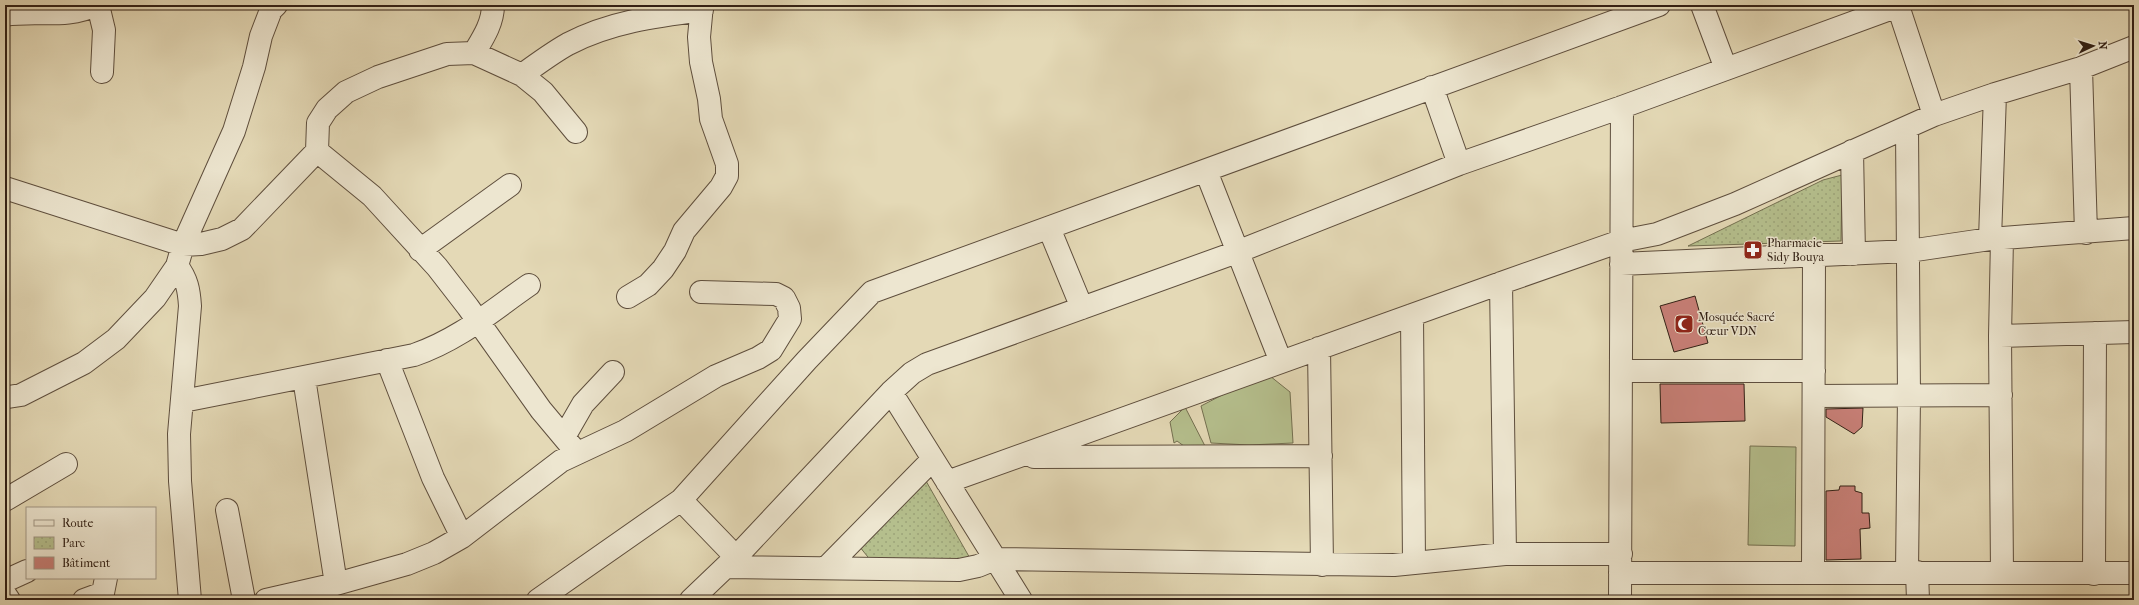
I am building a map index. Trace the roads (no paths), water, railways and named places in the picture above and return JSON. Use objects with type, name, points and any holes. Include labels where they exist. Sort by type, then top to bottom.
[{"type":"street","points":[[5,15],[18,13],[76,13],[96,5],[104,30],[102,72]]},
{"type":"street","points":[[5,396],[8,398],[20,395],[84,363],[116,339],[155,298],[177,266],[183,245],[234,131],[254,67],[261,36],[271,10],[276,5]]},
{"type":"street","points":[[474,53],[486,32],[493,14],[493,5]]},
{"type":"street","points":[[538,600],[681,500],[807,360],[872,292],[1659,5]]},
{"type":"street","points":[[1702,5],[1726,69]]},
{"type":"street","points":[[691,600],[731,562],[891,392],[912,373],[927,364],[1237,252],[1459,164],[1622,107],[1899,6],[1934,115]]},
{"type":"street","points":[[522,75],[568,44],[594,33],[648,17],[702,8],[699,37],[701,62],[710,99],[711,119],[727,164],[727,176],[721,187],[684,231],[675,251],[663,269],[648,285],[628,297]]},
{"type":"street","points":[[947,482],[1502,283],[1621,242],[1657,234],[1735,204],[1934,115],[1995,94],[2081,68],[2134,47]]},
{"type":"street","points":[[5,188],[183,245],[222,238],[242,229],[317,151],[318,123],[327,109],[346,92],[378,76],[447,54],[474,53],[522,75],[543,92],[576,132]]},
{"type":"street","points":[[2081,68],[2086,233]]},
{"type":"street","points":[[1432,87],[1459,164]]},
{"type":"street","points":[[1995,94],[1996,239],[2002,395],[2002,572]]},
{"type":"street","points":[[1620,600],[1622,107]]},
{"type":"street","points":[[1907,128],[1912,572],[1918,600]]},
{"type":"street","points":[[317,151],[372,196],[437,267],[540,410],[571,445]]},
{"type":"street","points":[[1852,151],[1854,254]]},
{"type":"street","points":[[1206,171],[1281,362]]},
{"type":"street","points":[[420,250],[510,186]]},
{"type":"street","points":[[1049,228],[1082,308]]},
{"type":"street","points":[[1621,264],[1909,251],[1996,239],[2134,228]]},
{"type":"street","points":[[1813,572],[1815,396],[1814,255]]},
{"type":"street","points":[[177,266],[184,276],[189,290],[190,306],[179,434],[180,474],[190,600]]},
{"type":"street","points":[[1502,283],[1505,554]]},
{"type":"street","points":[[183,401],[414,355],[436,348],[478,323],[529,285]]},
{"type":"street","points":[[571,445],[625,431],[716,376],[758,358],[771,350],[790,319],[789,308],[784,298],[776,294],[701,292]]},
{"type":"street","points":[[1412,315],[1414,563]]},
{"type":"street","points":[[2000,336],[2134,332]]},
{"type":"street","points":[[2094,574],[2096,333]]},
{"type":"street","points":[[1319,348],[1322,565]]},
{"type":"street","points":[[387,360],[433,478],[462,537]]},
{"type":"street","points":[[1621,370],[1814,371]]},
{"type":"street","points":[[266,600],[336,584],[407,564],[434,553],[462,537],[561,461],[571,445],[583,404],[613,372]]},
{"type":"street","points":[[304,378],[336,584]]},
{"type":"street","points":[[891,392],[932,460],[1021,600]]},
{"type":"street","points":[[1815,396],[2002,395]]},
{"type":"street","points":[[1018,457],[1321,456]]},
{"type":"street","points":[[826,568],[932,460]]},
{"type":"street","points":[[5,500],[66,464]]},
{"type":"street","points":[[681,500],[731,562],[826,568],[959,570],[978,566],[994,559],[1394,565],[1505,554],[1620,563],[1813,572],[2002,572],[2094,574],[2134,572]]},
{"type":"street","points":[[227,510],[244,600]]},
{"type":"street","points":[[5,581],[26,571]]},
{"type":"street","points":[[84,600],[103,594],[106,579]]},
{"type":"street","points":[[5,594],[9,600]]},
{"type":"place","name":"Pharmacie Sidy Bouya","points":[[1753,250]]},
{"type":"place","name":"Mosquée Sacré Cœur VDN","points":[[1684,324]]}]
